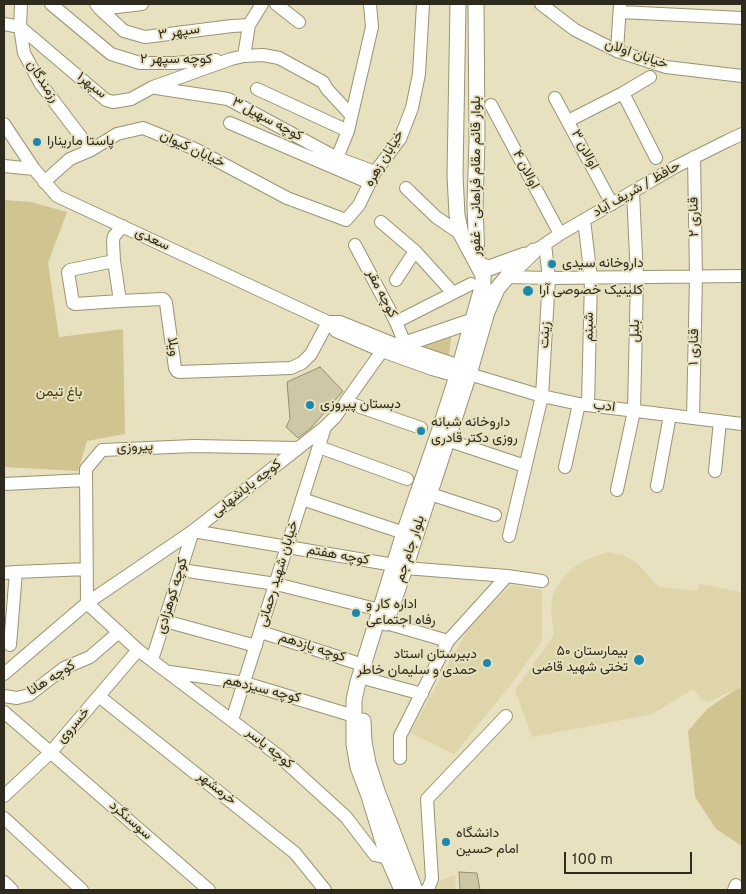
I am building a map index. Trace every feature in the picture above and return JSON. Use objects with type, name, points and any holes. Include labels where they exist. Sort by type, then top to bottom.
[{"type":"main road","name":"بلوار قائم مقام فراهانی - غفور","points":[[458,4],[455,175],[457,215],[461,234],[477,264]]},
{"type":"main road","name":"بلوار قائم مقام فراهانی - غفور","points":[[476,4],[477,264]]},
{"type":"main road","points":[[477,264],[489,268],[499,266],[540,248]]},
{"type":"main road","name":"بلوار جام جم","points":[[400,567],[404,533],[462,372],[487,312],[498,289],[507,277],[540,248]]},
{"type":"main road","name":"بلوار جام جم","points":[[415,890],[368,763],[364,742],[363,718],[365,672],[400,567],[430,494],[447,440],[472,321],[483,284],[483,275],[477,264]]},
{"type":"main road","points":[[401,344],[472,321]]},
{"type":"main road","name":"بلوار جام جم","points":[[365,672],[358,682],[354,700],[354,744],[358,767],[388,858],[402,890]]},
{"type":"street","name":"رزمندگان","points":[[21,4],[20,27],[24,53],[40,83],[91,150]]},
{"type":"street","name":"کوچه سپهر ۲","points":[[50,4],[111,54],[130,60],[140,63],[174,63],[231,59]]},
{"type":"street","points":[[98,6],[142,4]]},
{"type":"street","points":[[244,56],[249,25],[262,4]]},
{"type":"street","points":[[276,4],[299,22]]},
{"type":"street","points":[[337,158],[348,131],[372,27],[370,4]]},
{"type":"street","name":"خیابان زهره","points":[[346,220],[359,205],[372,178],[400,139],[412,108],[419,74],[423,4]]},
{"type":"street","name":"خیابان اولان","points":[[541,4],[575,30],[617,51],[666,67],[742,76]]},
{"type":"street","name":"سپهر ۳","points":[[98,6],[124,31],[145,38],[224,26],[249,25]]},
{"type":"street","points":[[617,51],[620,8],[742,18]]},
{"type":"street","points":[[4,24],[20,27]]},
{"type":"street","name":"سپهر۱","points":[[20,27],[106,100],[113,102],[131,99],[153,87],[231,59]]},
{"type":"street","points":[[231,59],[244,56],[279,58],[323,82],[327,89],[352,115]]},
{"type":"street","points":[[568,121],[650,77]]},
{"type":"street","name":"کوچه سهیل ۳","points":[[153,87],[228,99],[372,178]]},
{"type":"street","points":[[257,89],[348,131]]},
{"type":"street","points":[[623,93],[656,158]]},
{"type":"street","name":"اوالان ۳","points":[[554,98],[612,204]]},
{"type":"street","name":"اوالان ۴","points":[[491,105],[560,234]]},
{"type":"street","name":"کوچه سهیل ۳","points":[[230,123],[372,178]]},
{"type":"street","name":"سعدی","points":[[4,124],[34,169],[57,196],[328,322],[336,331],[382,351],[432,369],[462,372]]},
{"type":"street","name":"خیابان کیوان","points":[[44,182],[70,159],[91,150],[117,134],[143,128],[195,149],[287,198],[346,220]]},
{"type":"street","name":"حافظ / شریف آباد","points":[[540,248],[560,234],[669,170],[726,140],[742,134]]},
{"type":"street","name":"قناری ۲","points":[[694,157],[696,277]]},
{"type":"street","points":[[4,166],[34,169]]},
{"type":"street","points":[[406,188],[436,217],[461,234]]},
{"type":"street","name":"بلبل","points":[[617,490],[634,411],[637,277],[633,192]]},
{"type":"street","name":"شبنم","points":[[565,466],[584,404],[591,278],[584,220]]},
{"type":"street","points":[[381,222],[415,251],[453,293]]},
{"type":"street","points":[[114,262],[70,270],[68,272],[73,303],[120,301],[114,262],[113,238],[123,226]]},
{"type":"street","name":"کوچه مقر","points":[[355,245],[396,322],[401,344]]},
{"type":"street","name":"زینت","points":[[509,536],[542,396],[549,278],[540,248]]},
{"type":"street","points":[[396,280],[415,251]]},
{"type":"street","points":[[507,277],[742,276]]},
{"type":"street","name":"قناری ۱","points":[[693,418],[696,277]]},
{"type":"street","points":[[396,322],[471,284]]},
{"type":"street","name":"ویلا","points":[[120,301],[163,299],[165,301],[174,368],[179,372],[291,368],[302,363],[311,354],[328,322]]},
{"type":"street","name":"سعدی","points":[[328,322],[340,322],[401,344],[462,372]]},
{"type":"street","points":[[366,344],[366,372]]},
{"type":"street","name":"کوچه باباشهابی","points":[[4,674],[87,603],[193,531],[325,427],[335,417],[382,351]]},
{"type":"street","name":"ادب","points":[[462,372],[542,396],[584,404],[742,424]]},
{"type":"street","points":[[346,402],[421,428]]},
{"type":"street","points":[[657,486],[670,416]]},
{"type":"street","points":[[716,471],[720,421]]},
{"type":"street","name":"خیابان شهید رحمانی","points":[[232,720],[325,427]]},
{"type":"street","points":[[447,440],[525,466]]},
{"type":"street","name":"پیروزی","points":[[87,603],[86,469],[102,450],[194,446],[298,448]]},
{"type":"street","points":[[319,447],[407,479]]},
{"type":"street","points":[[4,484],[86,480]]},
{"type":"street","points":[[430,494],[494,515]]},
{"type":"street","points":[[302,499],[404,533]]},
{"type":"street","name":"کوچه هفتم","points":[[193,531],[400,567],[507,576],[542,582]]},
{"type":"street","name":"کوچه کوهزادی","points":[[152,660],[193,531]]},
{"type":"street","points":[[10,645],[10,572],[87,569]]},
{"type":"street","points":[[181,570],[276,584],[383,616],[448,641]]},
{"type":"street","points":[[400,758],[400,736],[448,641],[507,576]]},
{"type":"street","name":"کوچه یاسر","points":[[87,603],[138,650],[279,756],[346,817],[375,855],[388,858]]},
{"type":"street","points":[[165,621],[256,646]]},
{"type":"street","name":"کوچه هانا","points":[[4,696],[17,698],[28,695],[64,668],[90,657],[119,632]]},
{"type":"street","name":"کوچه یازدهم","points":[[261,632],[422,694]]},
{"type":"street","name":"خسروی","points":[[4,796],[51,752],[100,697],[138,650]]},
{"type":"street","name":"کوچه سیزدهم","points":[[167,672],[245,683],[354,716]]},
{"type":"street","name":"خرمشهر","points":[[100,697],[295,853],[324,890]]},
{"type":"street","name":"سوسنگرد","points":[[4,712],[209,890]]},
{"type":"street","points":[[426,890],[432,879],[427,798],[506,716]]},
{"type":"street","points":[[4,818],[82,890]]},
{"type":"street","points":[[4,882],[12,890]]},
{"type":"shaded area","name":"بیمارستان ۵۰ تختی شهید قاضی","points":[[608,552],[623,555],[637,563],[659,587],[697,591],[700,584],[742,592],[742,686],[708,702],[701,699],[693,689],[653,714],[532,737],[515,690],[554,635],[551,610],[553,594],[561,580],[573,568],[585,560]]},
{"type":"shaded area","name":"دبیرستان استاد حمدی و سلیمان خاطر","points":[[511,585],[542,590],[542,641],[510,686],[454,754],[410,733],[469,627]]},
{"type":"shaded area","points":[[455,875],[456,890],[430,890],[433,883]]},
{"type":"green space","name":"باغ تیمن","points":[[4,200],[31,202],[67,212],[48,263],[59,337],[123,329],[125,434],[87,441],[78,471],[4,467]]},
{"type":"green space","points":[[452,331],[449,356],[420,346]]},
{"type":"green space","points":[[738,688],[742,689],[742,846],[716,829],[695,797],[688,731],[707,709]]},
{"type":"building","name":"دبستان پیروزی","points":[[320,367],[343,391],[311,428],[298,438],[286,427],[290,419],[287,382]]},
{"type":"building","points":[[459,872],[477,873],[480,890],[460,890]]},
{"type":"place","name":"پاستا مارینارا","points":[[37,142]]},
{"type":"place","name":"داروخانه سیدی","points":[[552,264]]},
{"type":"place","name":"کلینیک خصوصی آرا","points":[[528,291]]},
{"type":"place","name":"دبستان پیروزی","points":[[310,405]]},
{"type":"place","name":"داروخانه شبانه روزی دکتر قادری","points":[[421,431]]},
{"type":"place","name":"اداره کار و رفاه اجتماعی","points":[[356,613]]},
{"type":"place","name":"بیمارستان ۵۰ تختی شهید قاضی","points":[[639,660]]},
{"type":"place","name":"دبیرستان استاد حمدی و سلیمان خاطر","points":[[487,663]]},
{"type":"place","name":"دانشگاه امام حسین","points":[[446,842]]}]
